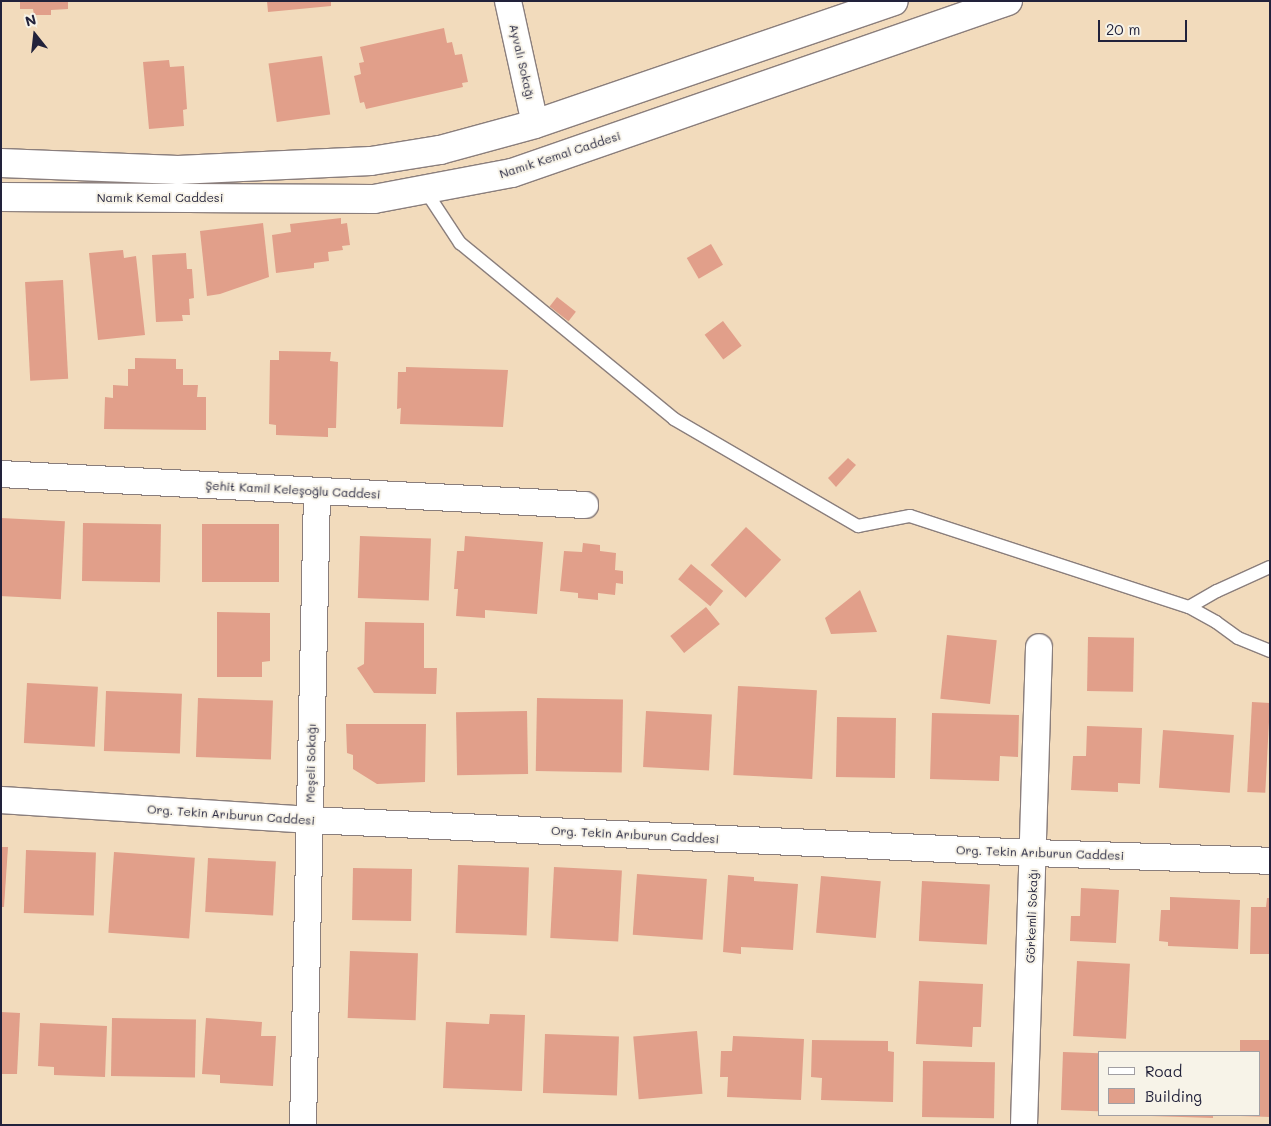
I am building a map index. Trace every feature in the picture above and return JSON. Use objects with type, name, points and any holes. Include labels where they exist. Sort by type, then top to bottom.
[{"type":"street","name":"Ayvalı Sokağı","points":[[508,1],[535,124]]},
{"type":"street","points":[[1,163],[178,170],[371,161],[440,150],[535,124],[894,1]]},
{"type":"street","name":"Namık Kemal Caddesi","points":[[1,197],[374,199],[425,190],[512,173],[1008,1]]},
{"type":"street","name":"Şehit Kamil Keleşoğlu Caddesi","points":[[1,474],[584,506]]},
{"type":"street","name":"Meşeli Sokağı","points":[[302,1125],[317,492]]},
{"type":"street","name":"Görkemli Sokağı","points":[[1024,1125],[1039,647]]},
{"type":"street","name":"Org. Tekin Arıburun Caddesi","points":[[1,800],[309,820],[1034,853],[1270,861]]},
{"type":"lane","points":[[425,190],[460,243],[674,419],[858,526],[910,516],[1189,608],[1216,622],[1238,638],[1270,650]]},
{"type":"lane","points":[[1189,608],[1226,587],[1270,567]]},
{"type":"building","points":[[20,1],[68,1],[68,9],[51,10],[51,15],[34,15],[33,9],[20,9]]},
{"type":"building","points":[[267,1],[331,1],[331,6],[268,12]]},
{"type":"building","points":[[444,28],[447,43],[452,42],[455,55],[462,54],[468,82],[462,83],[463,87],[366,109],[364,102],[360,103],[354,76],[361,74],[359,63],[364,62],[360,47]]},
{"type":"building","points":[[322,56],[330,114],[277,122],[269,64]]},
{"type":"building","points":[[169,60],[170,67],[184,66],[187,109],[183,110],[184,126],[149,129],[143,62]]},
{"type":"building","points":[[341,218],[341,224],[347,223],[350,245],[342,246],[343,250],[328,252],[329,261],[314,263],[314,268],[276,273],[272,235],[291,232],[290,224]]},
{"type":"building","points":[[263,223],[269,277],[220,294],[207,296],[200,231]]},
{"type":"building","points":[[711,244],[723,265],[699,279],[687,258]]},
{"type":"building","points":[[123,250],[124,258],[136,256],[145,335],[98,340],[89,253]]},
{"type":"building","points":[[186,253],[187,269],[192,269],[194,298],[189,299],[190,315],[182,315],[183,321],[156,322],[152,255]]},
{"type":"building","points":[[63,280],[68,379],[30,381],[25,282]]},
{"type":"building","points":[[557,297],[576,312],[569,321],[550,306]]},
{"type":"building","points":[[723,321],[742,346],[723,360],[705,335]]},
{"type":"building","points":[[279,351],[331,352],[330,361],[338,362],[336,428],[328,428],[328,437],[276,435],[276,425],[269,424],[270,360],[279,360]]},
{"type":"building","points":[[135,358],[176,359],[176,369],[183,369],[183,385],[198,385],[197,397],[206,397],[206,430],[104,429],[105,397],[113,398],[113,385],[128,386],[128,369],[135,369]]},
{"type":"building","points":[[406,367],[508,370],[503,427],[400,424],[401,408],[397,409],[398,372],[406,372]]},
{"type":"building","points":[[848,458],[856,465],[836,487],[828,478]]},
{"type":"building","points":[[1,518],[65,521],[61,599],[1,596]]},
{"type":"building","points":[[83,523],[161,524],[160,582],[82,581]]},
{"type":"building","points":[[202,524],[279,524],[279,582],[202,582]]},
{"type":"building","points":[[746,527],[781,560],[746,598],[711,565]]},
{"type":"building","points":[[360,536],[431,538],[429,600],[358,598]]},
{"type":"building","points":[[465,536],[543,542],[537,614],[485,610],[485,618],[456,616],[458,589],[454,589],[457,551],[464,551]]},
{"type":"building","points":[[583,543],[600,545],[600,551],[616,553],[615,570],[623,571],[623,584],[616,583],[615,595],[598,593],[598,600],[578,598],[578,593],[560,591],[564,551],[582,552]]},
{"type":"building","points":[[691,564],[723,591],[710,606],[678,579]]},
{"type":"building","points":[[860,590],[877,632],[831,634],[825,618]]},
{"type":"building","points":[[706,607],[720,624],[684,653],[670,636]]},
{"type":"building","points":[[217,612],[270,613],[270,661],[262,662],[262,677],[217,677]]},
{"type":"building","points":[[365,622],[424,623],[424,668],[437,668],[436,694],[374,693],[357,668],[364,664]]},
{"type":"building","points":[[947,635],[997,640],[990,704],[940,699]]},
{"type":"building","points":[[1088,637],[1134,638],[1133,692],[1087,691]]},
{"type":"building","points":[[27,683],[98,687],[95,747],[24,743]]},
{"type":"building","points":[[738,686],[817,690],[812,779],[733,775]]},
{"type":"building","points":[[106,691],[182,694],[180,754],[104,751]]},
{"type":"building","points":[[198,698],[273,701],[271,760],[196,757]]},
{"type":"building","points":[[537,698],[623,700],[622,772],[536,771]]},
{"type":"building","points":[[1252,702],[1270,703],[1265,793],[1247,792]]},
{"type":"building","points":[[527,711],[528,774],[457,775],[456,712]]},
{"type":"building","points":[[646,711],[712,714],[709,770],[643,767]]},
{"type":"building","points":[[932,713],[1019,715],[1018,757],[1000,756],[999,781],[930,779]]},
{"type":"building","points":[[837,717],[896,718],[895,778],[836,777]]},
{"type":"building","points":[[346,724],[426,724],[425,782],[377,784],[353,769],[353,755],[347,753]]},
{"type":"building","points":[[1087,726],[1142,728],[1140,784],[1118,783],[1118,792],[1071,790],[1073,756],[1086,756]]},
{"type":"building","points":[[1163,730],[1234,735],[1230,793],[1159,788]]},
{"type":"building","points":[[1,847],[8,847],[4,907],[1,907]]},
{"type":"building","points":[[26,850],[96,852],[94,915],[24,913]]},
{"type":"building","points":[[114,852],[195,858],[189,938],[108,933]]},
{"type":"building","points":[[208,858],[276,862],[273,915],[205,912]]},
{"type":"building","points":[[458,865],[529,867],[527,935],[456,933]]},
{"type":"building","points":[[554,867],[622,871],[618,941],[550,938]]},
{"type":"building","points":[[353,868],[412,869],[411,921],[352,920]]},
{"type":"building","points":[[637,874],[707,879],[703,940],[633,935]]},
{"type":"building","points":[[728,875],[754,877],[754,881],[798,884],[793,950],[741,947],[741,954],[723,952]]},
{"type":"building","points":[[821,876],[881,881],[876,938],[816,933]]},
{"type":"building","points":[[922,881],[990,885],[987,944],[919,941]]},
{"type":"building","points":[[1081,888],[1119,890],[1116,943],[1070,941],[1071,916],[1080,916]]},
{"type":"building","points":[[1170,897],[1240,900],[1238,949],[1168,946],[1168,942],[1159,941],[1161,910],[1170,910]]},
{"type":"building","points":[[1267,898],[1270,898],[1270,954],[1250,954],[1251,907],[1266,907]]},
{"type":"building","points":[[350,951],[418,953],[416,1020],[348,1018]]},
{"type":"building","points":[[1077,961],[1130,964],[1126,1039],[1073,1036]]},
{"type":"building","points":[[919,981],[983,984],[981,1027],[973,1027],[972,1047],[916,1044]]},
{"type":"building","points":[[1,1012],[20,1013],[17,1074],[1,1074]]},
{"type":"building","points":[[490,1014],[525,1015],[522,1091],[443,1088],[446,1022],[489,1024]]},
{"type":"building","points":[[112,1018],[196,1019],[195,1077],[111,1076]]},
{"type":"building","points":[[206,1018],[262,1022],[261,1036],[276,1036],[273,1086],[220,1083],[220,1075],[202,1074]]},
{"type":"building","points":[[40,1023],[107,1026],[105,1077],[54,1075],[54,1067],[38,1066]]},
{"type":"building","points":[[697,1031],[702,1094],[639,1099],[633,1037]]},
{"type":"building","points":[[545,1034],[619,1037],[617,1096],[543,1093]]},
{"type":"building","points":[[733,1036],[804,1039],[801,1100],[727,1097],[728,1077],[720,1077],[721,1051],[732,1051]]},
{"type":"building","points":[[812,1040],[888,1041],[888,1051],[894,1052],[893,1102],[821,1100],[822,1078],[811,1077]]},
{"type":"building","points":[[1240,1040],[1270,1040],[1270,1117],[1240,1116],[1261,1116],[1261,1051],[1240,1051]]},
{"type":"building","points":[[1063,1052],[1098,1053],[1098,1111],[1061,1110]]},
{"type":"building","points":[[923,1061],[995,1062],[994,1118],[922,1117]]},
{"type":"building","points":[[1151,1116],[1213,1116],[1213,1118]]}]
